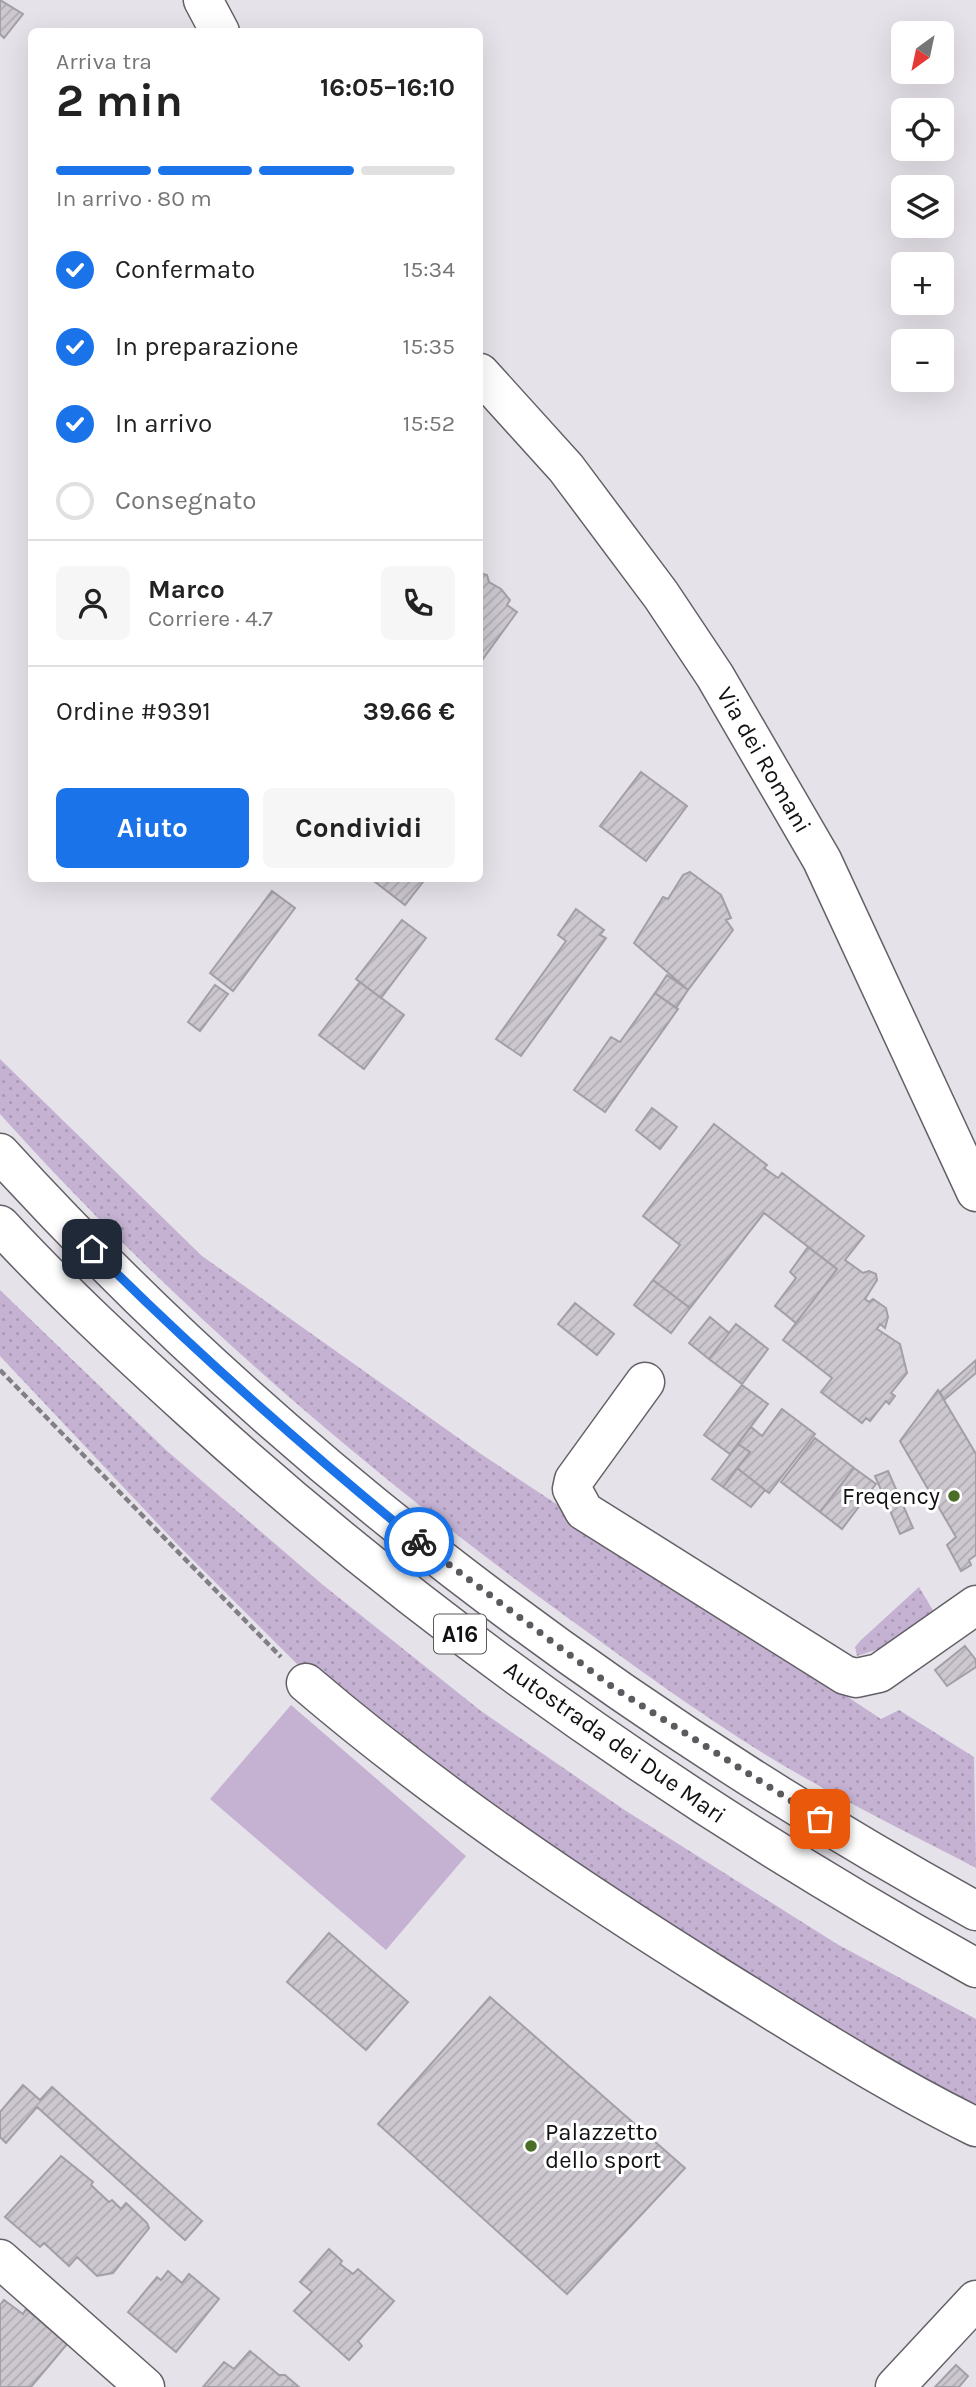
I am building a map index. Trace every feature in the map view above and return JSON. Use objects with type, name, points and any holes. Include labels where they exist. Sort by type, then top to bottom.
[{"type":"main road","points":[[203,0],[218,28]]},
{"type":"main road","name":"Via dei Romani","points":[[483,376],[566,468],[661,595],[715,676],[822,860],[976,1192]]},
{"type":"main road","name":"Autostrada dei Due Mari","points":[[0,1153],[164,1321],[307,1450],[465,1579],[614,1688],[762,1784],[976,1911]]},
{"type":"main road","name":"Autostrada dei Due Mari","points":[[0,1225],[133,1358],[276,1488],[437,1617],[587,1727],[747,1833],[976,1968]]},
{"type":"main road","points":[[645,1382],[574,1480],[572,1489],[584,1511],[845,1675],[856,1678],[879,1673],[976,1605]]},
{"type":"main road","points":[[306,1683],[357,1726],[500,1835],[583,1892],[897,2088],[976,2127]]},
{"type":"main road","points":[[0,2259],[145,2387]]},
{"type":"main road","points":[[895,2387],[976,2300]]},
{"type":"path","points":[[0,1370],[306,1683]]},
{"type":"shaded area","points":[[0,1059],[202,1256],[481,1454],[881,1719],[899,1710],[974,1757],[976,1868],[822,1787],[711,1719],[624,1659],[492,1561],[343,1443],[270,1381],[131,1251],[0,1114]]},
{"type":"shaded area","points":[[0,1290],[166,1450],[323,1585],[481,1711],[623,1809],[837,1944],[976,2019],[976,2118],[611,1902],[312,1679],[176,1543],[0,1356]]},
{"type":"shaded area","points":[[919,1587],[934,1612],[888,1646],[857,1656],[855,1647],[861,1640]]},
{"type":"shaded area","points":[[291,1705],[466,1856],[386,1950],[210,1799]]},
{"type":"building","points":[[0,0],[23,14],[4,38],[0,34]]},
{"type":"building","points":[[483,574],[487,575],[489,582],[501,589],[510,600],[507,605],[517,612],[483,659]]},
{"type":"building","points":[[641,772],[687,806],[646,861],[600,826]]},
{"type":"building","points":[[690,872],[721,895],[731,918],[726,920],[733,930],[688,990],[634,943],[663,897],[668,899],[683,875]]},
{"type":"building","points":[[375,882],[423,882],[405,905]]},
{"type":"building","points":[[272,891],[295,908],[233,991],[210,973]]},
{"type":"building","points":[[576,909],[604,930],[600,935],[606,938],[521,1056],[496,1039],[566,941],[558,935]]},
{"type":"building","points":[[402,920],[426,938],[381,998],[356,979]]},
{"type":"building","points":[[667,975],[688,990],[676,1008],[655,993]]},
{"type":"building","points":[[360,982],[404,1015],[364,1069],[319,1035]]},
{"type":"building","points":[[215,985],[228,994],[200,1031],[188,1022]]},
{"type":"building","points":[[655,993],[678,1009],[605,1112],[574,1090],[611,1037],[620,1042]]},
{"type":"building","points":[[652,1108],[677,1127],[660,1149],[636,1130]]},
{"type":"building","points":[[714,1124],[767,1165],[764,1168],[778,1178],[782,1173],[864,1236],[845,1260],[863,1273],[869,1271],[876,1274],[877,1280],[865,1299],[869,1302],[873,1299],[886,1308],[888,1317],[885,1328],[880,1324],[877,1329],[900,1344],[907,1373],[891,1393],[895,1396],[889,1404],[886,1401],[870,1421],[866,1418],[862,1423],[821,1392],[832,1378],[783,1340],[837,1269],[764,1213],[690,1308],[653,1280],[680,1245],[643,1216]]},
{"type":"building","points":[[808,1247],[837,1269],[796,1323],[775,1306],[796,1278],[790,1272]]},
{"type":"building","points":[[653,1280],[690,1308],[671,1333],[634,1305]]},
{"type":"building","points":[[575,1303],[614,1334],[597,1355],[558,1324]]},
{"type":"building","points":[[710,1317],[729,1333],[709,1359],[689,1343]]},
{"type":"building","points":[[736,1324],[768,1349],[742,1384],[709,1359]]},
{"type":"building","points":[[976,1360],[976,1373],[944,1400],[940,1392]]},
{"type":"building","points":[[742,1385],[768,1404],[730,1454],[704,1435]]},
{"type":"building","name":"Freqency","points":[[938,1390],[976,1454],[976,1555],[969,1560],[971,1565],[961,1571],[947,1545],[956,1537],[900,1441]]},
{"type":"building","points":[[782,1409],[815,1434],[769,1493],[737,1468],[750,1452],[738,1444],[751,1427],[762,1436]]},
{"type":"building","points":[[815,1438],[854,1468],[820,1512],[781,1482]]},
{"type":"building","points":[[738,1444],[750,1452],[723,1487],[712,1479]]},
{"type":"building","points":[[737,1468],[765,1490],[751,1507],[723,1487]]},
{"type":"building","points":[[854,1468],[876,1484],[842,1529],[820,1512]]},
{"type":"building","points":[[888,1471],[913,1528],[900,1534],[875,1476]]},
{"type":"building","points":[[965,1646],[976,1660],[976,1667],[947,1686],[935,1670]]},
{"type":"building","points":[[329,1933],[408,2002],[366,2050],[287,1982]]},
{"type":"building","name":"Palazzetto dello sport","points":[[490,1997],[685,2168],[567,2294],[378,2124]]},
{"type":"building","points":[[23,2085],[40,2100],[52,2087],[202,2221],[185,2240],[37,2107],[6,2143],[0,2137],[0,2112]]},
{"type":"building","points":[[61,2156],[93,2182],[91,2185],[109,2202],[112,2200],[121,2209],[126,2203],[147,2223],[149,2228],[113,2273],[97,2276],[77,2257],[69,2266],[44,2243],[40,2247],[5,2217]]},
{"type":"building","points":[[329,2249],[342,2261],[340,2264],[353,2274],[358,2269],[394,2301],[358,2341],[362,2346],[349,2360],[294,2311],[312,2292],[300,2282]]},
{"type":"building","points":[[168,2271],[182,2283],[189,2274],[219,2299],[176,2352],[128,2312],[157,2277],[161,2280]]},
{"type":"building","points":[[4,2300],[23,2314],[26,2309],[67,2344],[31,2387],[0,2387],[0,2305]]},
{"type":"building","points":[[250,2351],[279,2375],[285,2375],[299,2387],[203,2387],[224,2362],[234,2369]]},
{"type":"building","points":[[956,2365],[968,2376],[959,2387],[935,2387]]},
{"type":"way so far","points":[[419,1542],[614,1688],[820,1819]]},
{"type":"place","name":"Freqency","points":[[954,1496]]},
{"type":"place","name":"Palazzetto dello sport","points":[[531,2146]]},
{"type":"route","points":[[92,1249],[164,1321],[307,1450],[419,1542]]}]
